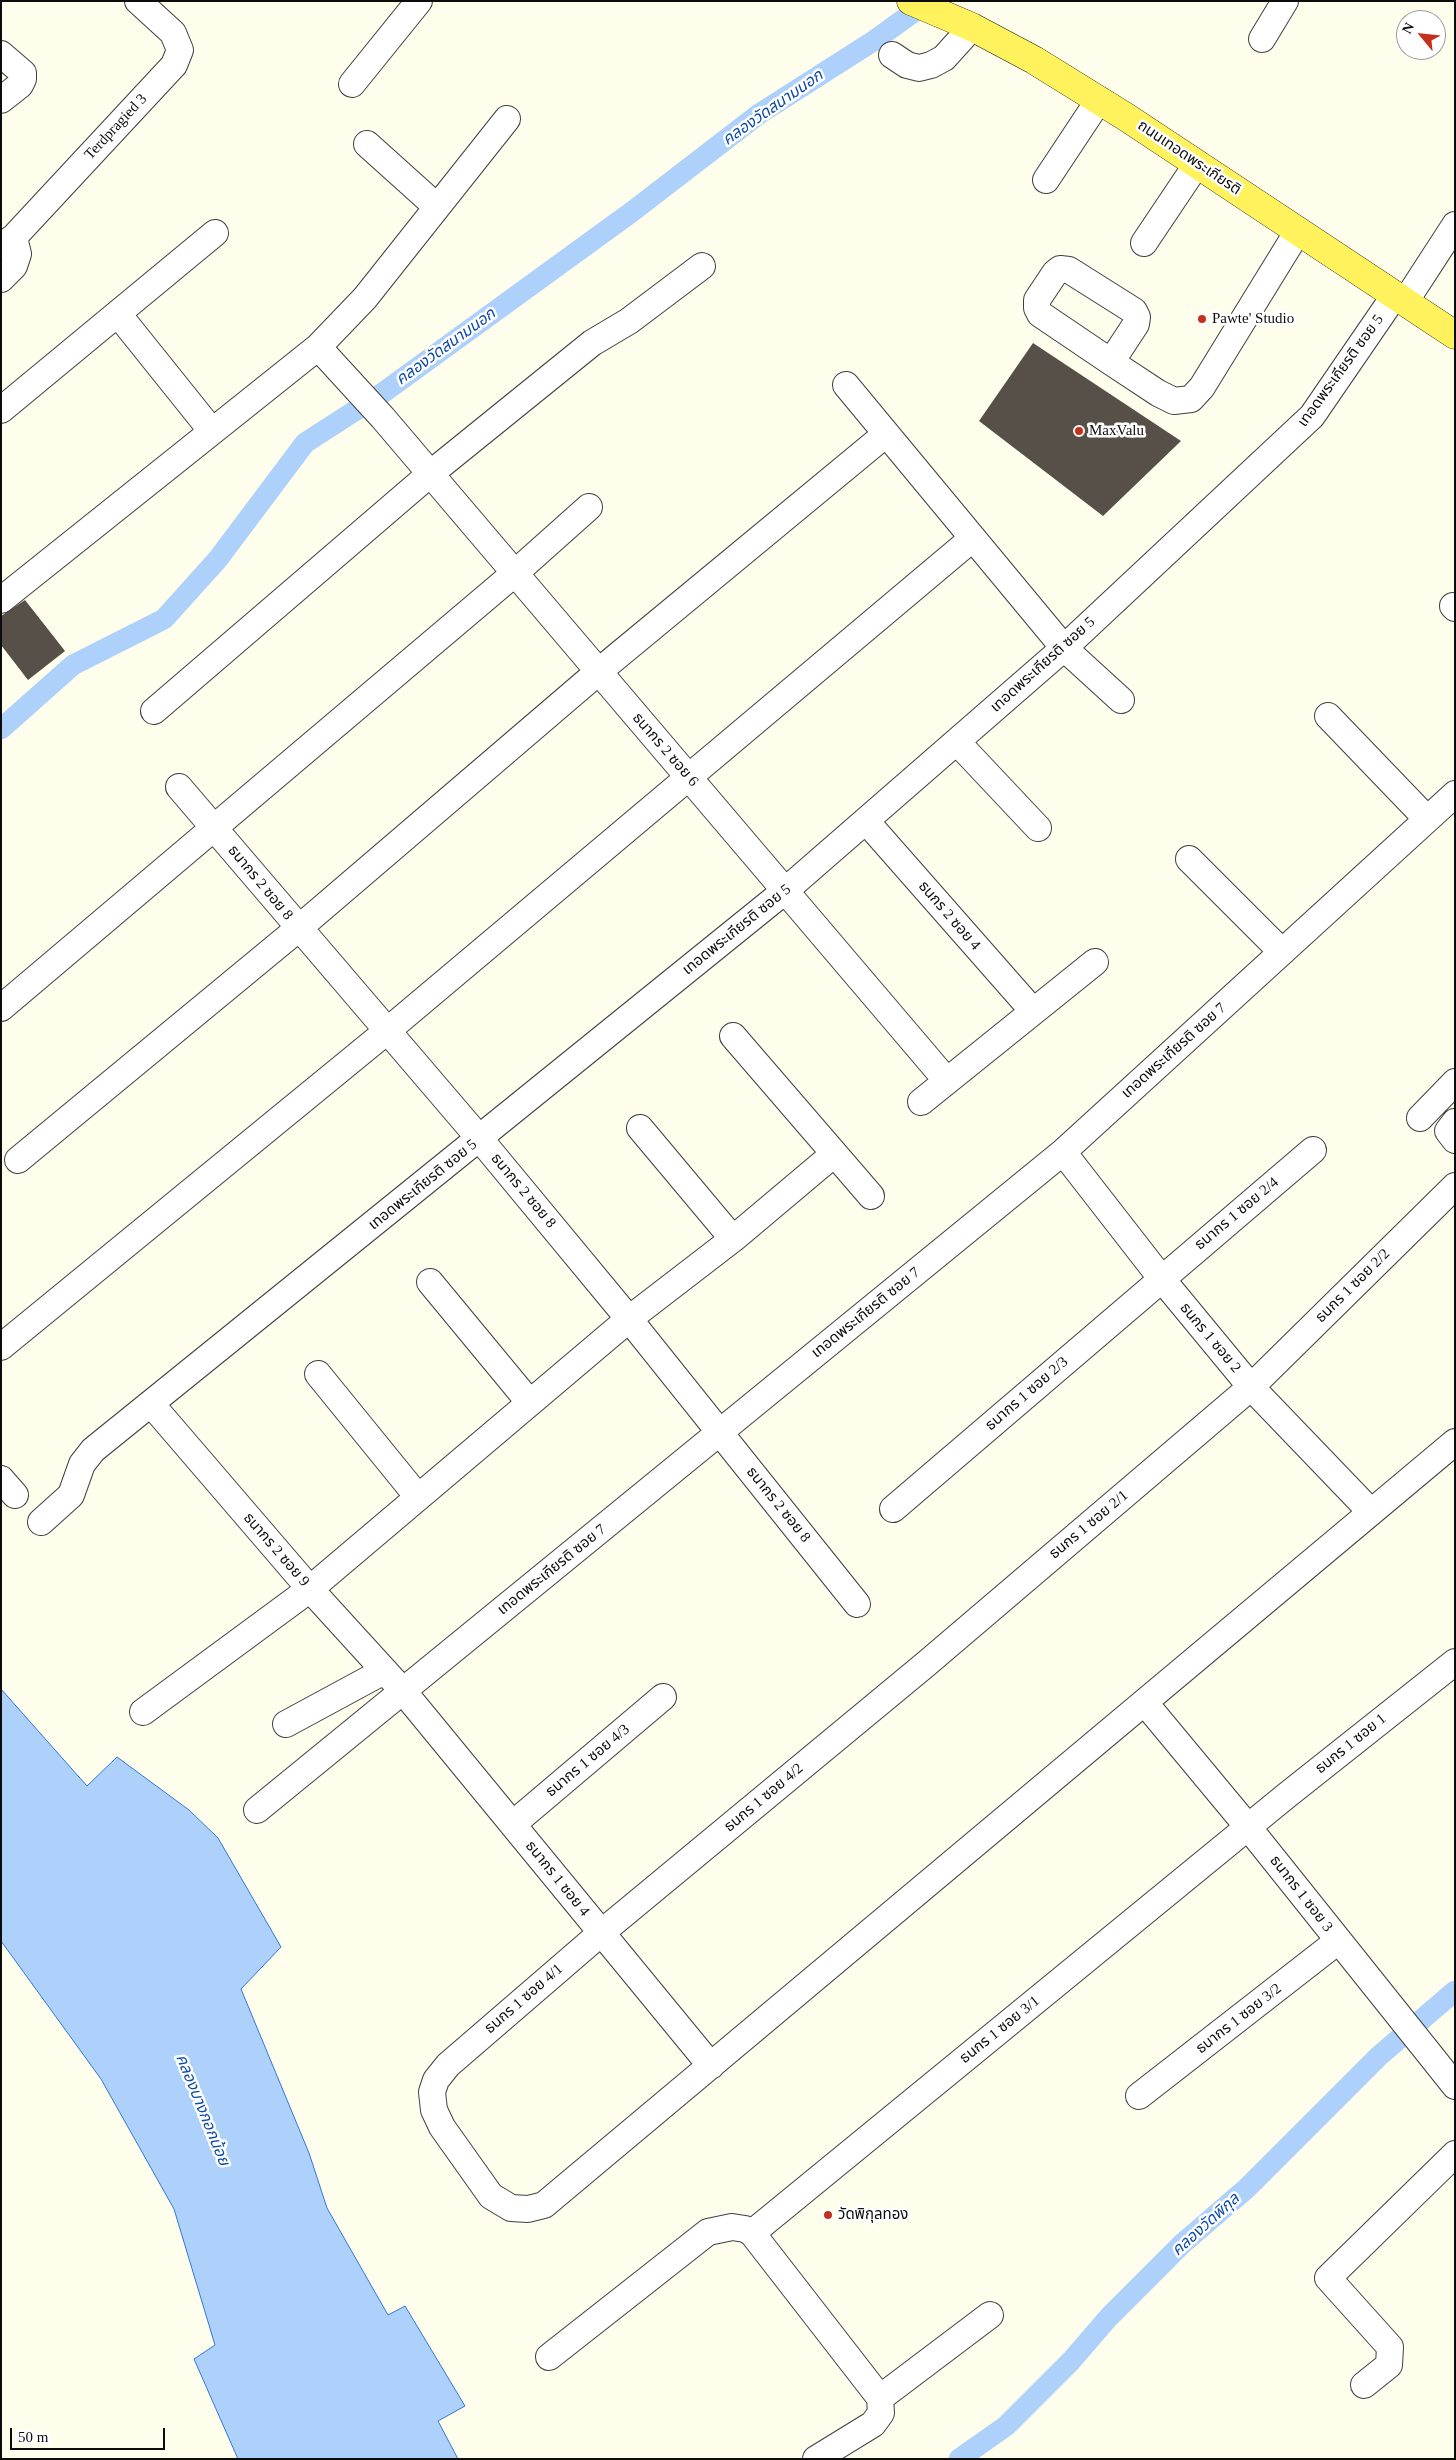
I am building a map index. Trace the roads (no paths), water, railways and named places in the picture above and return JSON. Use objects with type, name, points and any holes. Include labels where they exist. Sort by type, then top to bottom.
[{"type":"main road","name":"ถนนเทอดพระเกียรติ","points":[[920,5],[972,27],[1034,60],[1099,100],[1455,335]]},
{"type":"street","name":"Terdpragied 3","points":[[8,241],[174,65],[180,50],[173,33],[138,1]]},
{"type":"street","points":[[352,84],[419,1]]},
{"type":"street","points":[[1262,39],[1285,1]]},
{"type":"street","points":[[892,55],[907,65],[919,68],[930,65],[944,58],[972,27]]},
{"type":"street","points":[[1,54],[23,73],[23,78],[20,85],[1,100]]},
{"type":"street","points":[[1046,180],[1099,100]]},
{"type":"street","points":[[1,600],[211,430],[318,347],[365,298],[507,119]]},
{"type":"street","points":[[367,144],[437,207]]},
{"type":"street","points":[[1144,243],[1197,164]]},
{"type":"street","name":"เทอดพระเกียรติ ซอย 5","points":[[41,1522],[71,1495],[82,1464],[93,1450],[152,1405],[786,890],[1064,648],[1312,416],[1455,225]]},
{"type":"street","points":[[1111,362],[1158,393],[1174,401],[1191,399],[1202,387],[1298,231]]},
{"type":"street","points":[[1,410],[215,233]]},
{"type":"street","points":[[1,279],[14,266],[18,254],[8,241]]},
{"type":"street","points":[[154,711],[430,474],[592,343],[629,321],[702,266]]},
{"type":"street","points":[[118,314],[211,430]]},
{"type":"street","name":"ธนากร 2 ซอย 6","points":[[318,347],[383,418],[947,1081]]},
{"type":"street","points":[[846,385],[1064,648],[1121,700]]},
{"type":"street","points":[[18,1160],[299,928],[598,672],[886,434]]},
{"type":"street","points":[[1,1008],[514,573],[589,507]]},
{"type":"street","points":[[1,1347],[387,1031],[973,538]]},
{"type":"street","points":[[1328,716],[1427,820]]},
{"type":"street","points":[[957,742],[1038,828]]},
{"type":"street","name":"ธนากร 2 ซอย 8","points":[[179,787],[480,1139],[629,1319],[857,1604]]},
{"type":"street","name":"เทอดพระเกียรติ ซอย 7","points":[[257,1810],[721,1434],[1063,1152],[1455,794]]},
{"type":"street","name":"ธนกร 2 ซอย 4","points":[[866,821],[1033,1011]]},
{"type":"street","points":[[1189,859],[1282,952]]},
{"type":"street","points":[[921,1102],[1095,962]]},
{"type":"street","points":[[733,1036],[871,1196]]},
{"type":"street","points":[[1420,1118],[1455,1082]]},
{"type":"street","points":[[1455,1122],[1448,1131],[1455,1140]]},
{"type":"street","points":[[640,1128],[733,1238]]},
{"type":"street","name":"ธนากร 1 ซอย 2/4","points":[[1161,1278],[1313,1150]]},
{"type":"street","name":"ธนกร 1 ซอย 2","points":[[1063,1152],[1161,1278],[1251,1387],[1371,1512]]},
{"type":"street","points":[[143,1712],[310,1589],[629,1319],[733,1238],[834,1154]]},
{"type":"street","name":"ธนกร 1 ซอย 2/2","points":[[1251,1387],[1455,1186]]},
{"type":"street","name":"ธนากร 1 ซอย 2/3","points":[[893,1509],[1161,1278]]},
{"type":"street","points":[[430,1282],[530,1403]]},
{"type":"street","points":[[318,1374],[418,1497]]},
{"type":"street","name":"ธนกร 1 ซอย 2/1","points":[[926,1664],[1251,1387]]},
{"type":"street","name":"ธนากร 2 ซอย 9","points":[[152,1405],[310,1589],[403,1691]]},
{"type":"street","name":"ธนกร 1 ซอย 4/1","points":[[601,1933],[448,2064],[436,2080],[432,2092],[434,2110],[442,2127],[491,2196],[511,2208],[528,2210],[544,2205],[918,1890],[1146,1703],[1455,1442]]},
{"type":"street","name":"ธนกร 1 ซอย 1","points":[[1248,1827],[1455,1662]]},
{"type":"street","name":"ธนกร 1 ซอย 4/2","points":[[601,1933],[926,1664]]},
{"type":"street","points":[[286,1724],[384,1671]]},
{"type":"street","name":"ธนากร 1 ซอย 4","points":[[403,1691],[711,2066]]},
{"type":"street","name":"ธนากร 1 ซอย 4/3","points":[[513,1824],[664,1697]]},
{"type":"street","name":"ธนากร 1 ซอย 3","points":[[1146,1703],[1248,1827],[1455,2086]]},
{"type":"street","name":"ธนกร 1 ซอย 3/1","points":[[752,2233],[1248,1827]]},
{"type":"street","name":"ธนากร 1 ซอย 3/2","points":[[1139,2096],[1338,1941]]},
{"type":"street","points":[[1364,2385],[1389,2365],[1390,2348],[1328,2278],[1455,2154]]},
{"type":"street","points":[[548,2357],[708,2232],[732,2227],[746,2229],[752,2233],[880,2398],[882,2413],[873,2424],[816,2459]]},
{"type":"street","points":[[880,2398],[990,2315]]},
{"type":"water","name":"คลองบางกอกน้อย","points":[[1,1689],[87,1786],[117,1757],[189,1810],[218,1838],[281,1947],[241,1989],[309,2153],[327,2208],[388,2315],[405,2306],[465,2406],[438,2421],[458,2459],[238,2459],[194,2359],[215,2345],[174,2209],[101,2079],[1,1941]]},
{"type":"waterway","name":"คลองวัดสนามนอก","points":[[1,729],[73,665],[164,619],[218,559],[305,443],[384,392],[633,211],[759,114],[875,40],[929,1]]},
{"type":"waterway","name":"คลองวัดพิกุล","points":[[959,2459],[1006,2426],[1071,2361],[1109,2317],[1182,2244],[1247,2188],[1379,2056],[1455,1991]]},
{"type":"place","name":"Pawte' Studio","points":[[1202,319]]},
{"type":"place","name":"MaxValu","points":[[1079,431]]},
{"type":"place","name":"วัดพิกุลทอง","points":[[828,2215]]}]
